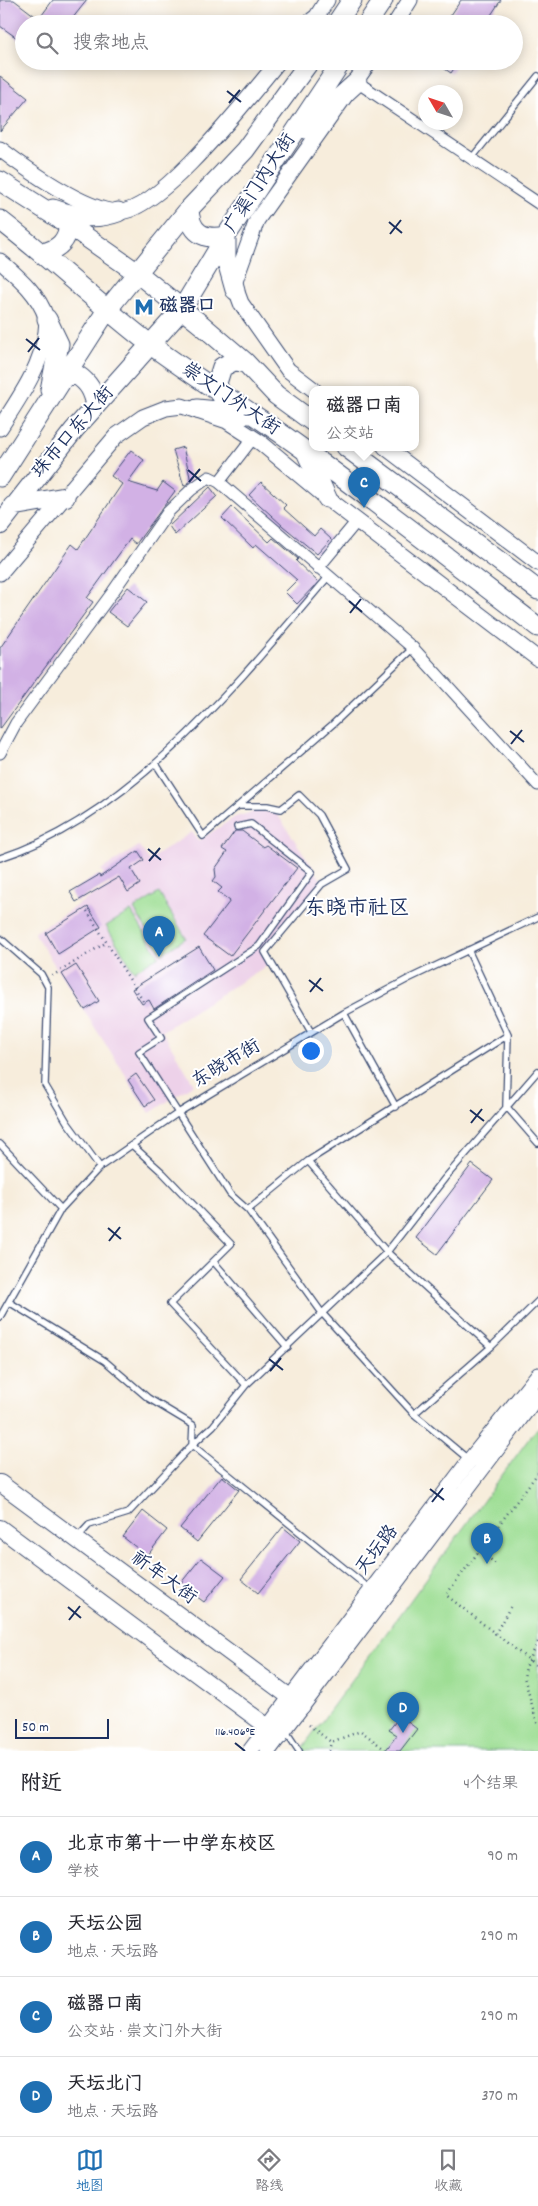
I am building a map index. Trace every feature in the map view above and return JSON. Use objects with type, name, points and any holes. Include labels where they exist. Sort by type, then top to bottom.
[{"type":"main road","points":[[342,15],[352,0]]},
{"type":"main road","points":[[373,15],[383,0]]},
{"type":"main road","points":[[284,100],[296,70]]},
{"type":"main road","name":"广渠门内大街","points":[[107,310],[189,209],[234,164],[284,100],[304,70]]},
{"type":"main road","name":"广渠门内大街","points":[[152,345],[182,309],[226,236],[336,70]]},
{"type":"main road","points":[[284,148],[356,82]]},
{"type":"main road","name":"崇文门外大街","points":[[0,181],[69,225],[136,272],[245,362],[276,395],[309,419]]},
{"type":"main road","points":[[29,200],[64,213],[89,217],[104,217],[118,212]]},
{"type":"main road","points":[[189,209],[190,223],[194,229],[214,238],[226,236],[226,258],[235,290]]},
{"type":"main road","name":"崇文门外大街","points":[[0,220],[43,253],[107,310],[152,345],[221,395],[305,451],[538,627]]},
{"type":"main road","points":[[43,253],[53,250],[64,242],[69,225]]},
{"type":"main road","name":"珠市口东大街","points":[[0,477],[107,310]]},
{"type":"main road","points":[[48,319],[59,344],[48,401]]},
{"type":"main road","name":"珠市口东大街","points":[[0,525],[13,506],[96,405],[152,345]]},
{"type":"main road","points":[[221,395],[217,377],[222,367],[234,361],[245,362]]},
{"type":"main road","points":[[64,376],[77,374],[86,381],[94,393],[96,405]]},
{"type":"main road","points":[[197,409],[252,415]]},
{"type":"main road","points":[[305,451],[327,498]]},
{"type":"main road","points":[[351,451],[538,590]]},
{"type":"main road","points":[[13,506],[64,497]]},
{"type":"main road","points":[[502,563],[538,572]]},
{"type":"main road","name":"祈年大街","points":[[0,1483],[296,1702]]},
{"type":"main road","points":[[0,1528],[277,1731]]},
{"type":"street","points":[[318,15],[327,0]]},
{"type":"street","points":[[401,15],[410,0]]},
{"type":"street","points":[[0,149],[30,172],[68,194],[97,207],[118,212],[144,203],[166,187],[194,159],[271,70]]},
{"type":"street","points":[[309,386],[288,370],[241,303],[235,290],[237,272],[257,220],[364,70]]},
{"type":"street","points":[[356,82],[538,203]]},
{"type":"street","points":[[0,261],[28,286],[48,319],[43,352],[25,388],[0,428]]},
{"type":"street","points":[[0,573],[116,436],[143,417],[166,408],[182,406],[197,409],[227,421],[253,438],[327,498],[538,659]]},
{"type":"street","points":[[220,482],[253,438]]},
{"type":"street","points":[[390,451],[538,563]]},
{"type":"street","points":[[0,753],[16,723],[112,593],[168,512],[191,490],[209,477],[220,482],[413,648],[538,785]]},
{"type":"street","points":[[318,568],[357,521]]},
{"type":"street","name":"天坛路","points":[[268,1751],[277,1731],[372,1592],[469,1461],[538,1375]]},
{"type":"street","name":"天坛路","points":[[296,1702],[538,1395]]},
{"type":"street","name":"天坛路","points":[[250,1751],[277,1731]]},
{"type":"lane","points":[[471,159],[538,76]]},
{"type":"lane","points":[[0,858],[23,850],[102,807],[156,764],[275,640],[329,576]]},
{"type":"lane","points":[[156,764],[203,836],[333,724],[413,648]]},
{"type":"lane","points":[[238,806],[267,806],[281,809],[298,795],[319,816],[348,869],[322,884],[266,952]]},
{"type":"lane","points":[[237,827],[251,824],[312,872],[258,946],[148,1018],[161,1038],[139,1052],[230,1194],[248,1210],[322,1313],[414,1414],[469,1461]]},
{"type":"lane","name":"东晓市街","points":[[0,1317],[61,1209],[100,1167],[178,1113],[344,1013],[468,950],[538,918]]},
{"type":"lane","points":[[0,938],[41,974],[48,987],[45,1085],[67,1122],[100,1167]]},
{"type":"lane","points":[[258,946],[266,952],[311,1032]]},
{"type":"lane","points":[[468,950],[508,1035],[506,1106],[538,1144]]},
{"type":"lane","points":[[344,1013],[396,1107]]},
{"type":"lane","points":[[248,1210],[308,1161],[508,1035]]},
{"type":"lane","points":[[76,1539],[89,1525],[128,1513],[192,1444],[213,1426],[246,1385],[288,1348],[387,1252],[445,1178],[538,1070]]},
{"type":"lane","points":[[0,1144],[61,1209]]},
{"type":"lane","points":[[132,1145],[163,1173],[231,1244],[170,1304],[246,1385]]},
{"type":"lane","points":[[308,1161],[387,1252],[491,1347]]},
{"type":"lane","points":[[214,1262],[288,1348]]},
{"type":"lane","points":[[9,1302],[105,1361],[148,1398],[193,1426],[192,1444]]},
{"type":"lane","points":[[414,1414],[491,1347],[538,1302]]},
{"type":"lane","points":[[192,1444],[372,1592]]},
{"type":"lane","points":[[277,1731],[299,1751]]},
{"type":"path","points":[[87,910],[143,1001]]},
{"type":"path","points":[[44,980],[107,942]]},
{"type":"path","points":[[538,1473],[446,1595],[538,1667]]},
{"type":"path","points":[[479,1550],[496,1564]]},
{"type":"path","points":[[494,1634],[512,1604]]},
{"type":"path","points":[[538,1642],[526,1667],[524,1677],[538,1726]]},
{"type":"path","points":[[309,1725],[330,1742]]},
{"type":"path","points":[[330,1742],[361,1730],[387,1751]]},
{"type":"path","points":[[329,1751],[330,1742]]},
{"type":"shaded area","points":[[260,810],[277,814],[322,881],[264,951],[271,963],[162,1031],[194,1084],[150,1113],[34,933],[110,884],[101,870],[139,846],[149,860],[192,832],[198,841],[235,817]]},
{"type":"green space","points":[[159,893],[186,938],[162,954],[134,909]]},
{"type":"green space","points":[[131,911],[159,956],[134,971],[106,926]]},
{"type":"green space","points":[[538,1428],[538,1751],[300,1751],[530,1437]]},
{"type":"building","points":[[0,0],[14,0],[34,15],[15,15],[15,37],[0,26]]},
{"type":"building","points":[[53,0],[87,0],[75,15],[42,15]]},
{"type":"building","points":[[461,0],[501,0],[491,15],[451,15]]},
{"type":"building","points":[[0,76],[28,98],[0,131]]},
{"type":"building","points":[[183,447],[191,481],[184,486],[173,450]]},
{"type":"building","points":[[131,450],[144,460],[128,482],[157,491],[163,482],[175,491],[136,544],[130,539],[87,598],[93,602],[0,729],[0,648],[72,544],[78,549],[122,484],[111,476]]},
{"type":"building","points":[[261,482],[286,505],[283,508],[314,536],[320,529],[331,539],[317,554],[249,495]]},
{"type":"building","points":[[210,487],[217,496],[175,535],[169,526]]},
{"type":"building","points":[[232,507],[269,542],[273,538],[298,559],[296,561],[318,582],[297,604],[285,592],[297,580],[256,544],[253,548],[222,518]]},
{"type":"building","points":[[128,587],[147,602],[127,626],[108,612]]},
{"type":"building","points":[[235,831],[242,831],[263,847],[266,845],[297,868],[230,956],[203,936],[230,901],[218,892],[222,888],[213,881],[216,877],[215,869],[227,852],[222,849]]},
{"type":"building","points":[[138,851],[144,860],[131,869],[140,884],[128,892],[119,877],[76,902],[70,892],[99,875],[100,877]]},
{"type":"building","points":[[88,907],[101,927],[58,954],[46,933]]},
{"type":"building","points":[[199,947],[213,970],[154,1009],[149,1000],[142,1004],[132,989]]},
{"type":"building","points":[[76,965],[99,1001],[85,1010],[62,974]]},
{"type":"building","points":[[136,1074],[154,1100],[145,1106],[128,1080]]},
{"type":"building","points":[[472,1164],[493,1180],[437,1254],[416,1238]]},
{"type":"building","points":[[222,1476],[239,1490],[197,1542],[180,1528]]},
{"type":"building","points":[[143,1511],[167,1530],[147,1556],[123,1537]]},
{"type":"building","points":[[283,1527],[300,1541],[258,1593],[241,1579]]},
{"type":"building","points":[[201,1558],[225,1576],[204,1602],[180,1584]]},
{"type":"building","points":[[400,1716],[417,1729],[400,1751],[385,1751],[397,1735],[389,1730]]},
{"type":"place","name":"磁器口","points":[[144,307]]},
{"type":"place","name":"磁器口南","points":[[364,508]]},
{"type":"place","name":"北京市第十一中学东校区","points":[[159,957]]},
{"type":"place","name":"天坛公园","points":[[487,1564]]},
{"type":"place","name":"天坛北门","points":[[403,1733]]},
{"type":"district","name":"东晓市社区","points":[[357,910]]}]
